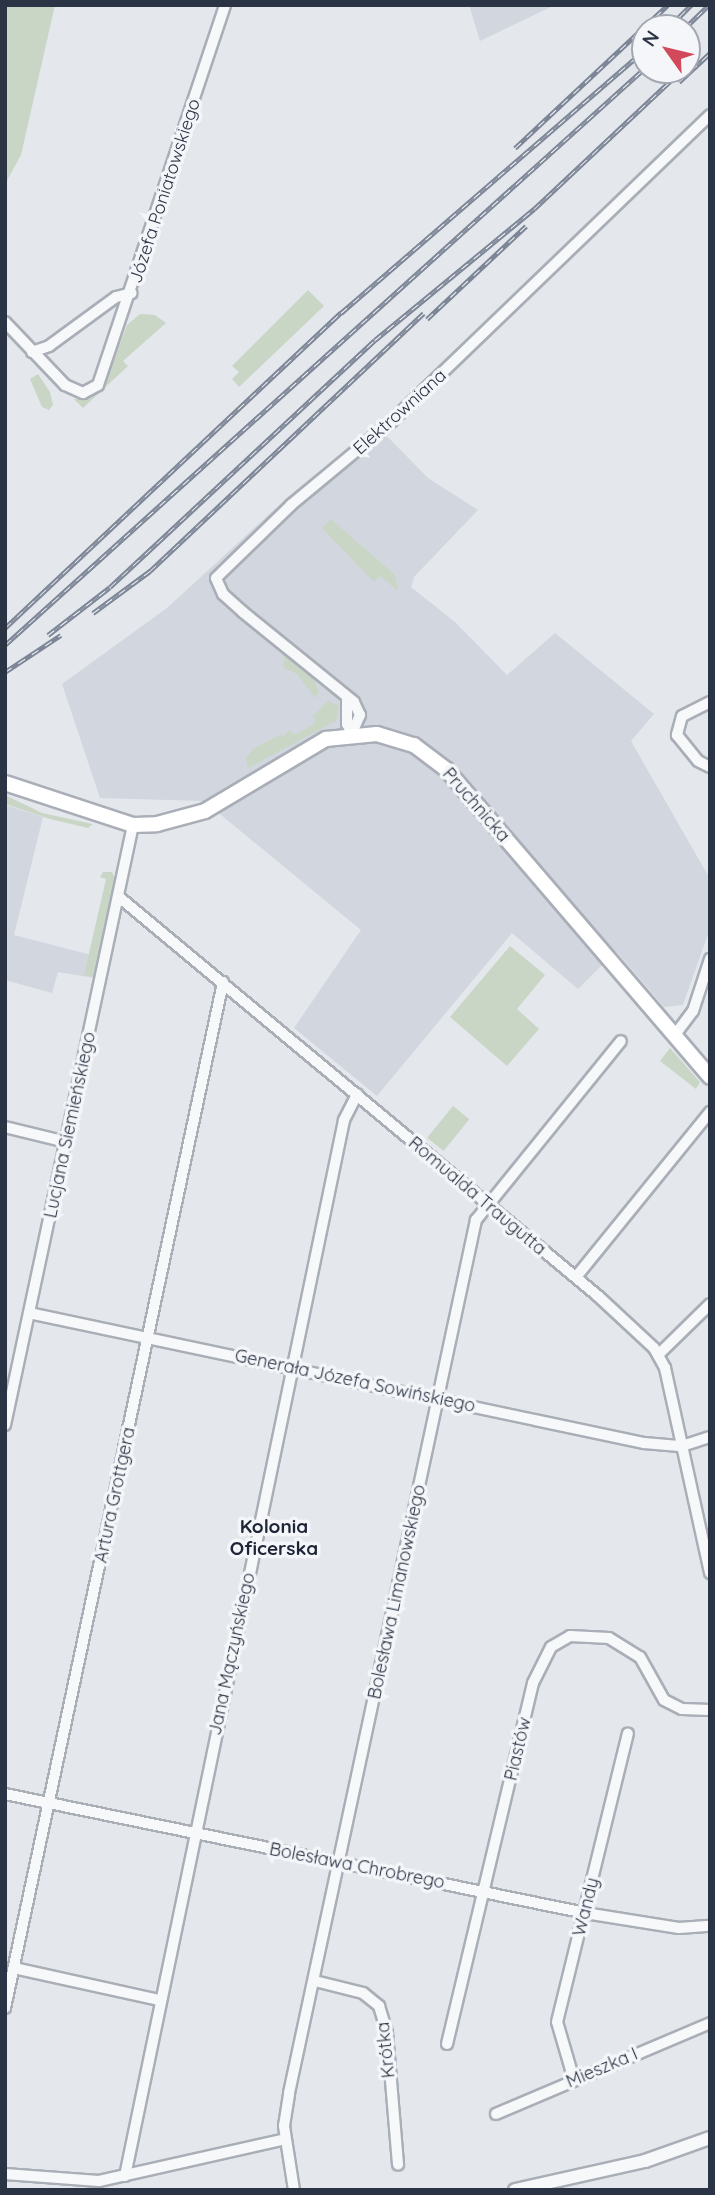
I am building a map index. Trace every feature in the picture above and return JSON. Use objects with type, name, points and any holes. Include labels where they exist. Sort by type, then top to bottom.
[{"type":"main road","name":"Pruchnicka","points":[[5,783],[133,825],[177,822],[205,811],[311,745],[352,733],[389,736],[414,745],[447,769],[710,1077]]},
{"type":"street","name":"Józefa Poniatowskiego","points":[[32,352],[74,391],[91,390],[103,376],[225,5]]},
{"type":"street","name":"Elektrowniana","points":[[352,733],[360,715],[347,698],[223,594],[215,578],[291,505],[392,421],[710,115]]},
{"type":"street","points":[[5,322],[32,352],[49,346],[116,296],[132,293]]},
{"type":"street","points":[[710,702],[682,716],[677,735],[698,761],[710,767]]},
{"type":"street","name":"Lucjana Siemieńskiego","points":[[5,1425],[9,1387],[29,1312],[133,825]]},
{"type":"street","name":"Romualda Traugutta","points":[[119,897],[576,1278],[659,1354]]},
{"type":"street","points":[[674,1036],[693,1011],[710,959]]},
{"type":"street","name":"Artura Grottgera","points":[[5,2008],[223,982]]},
{"type":"street","name":"Bolesława Limanowskiego","points":[[294,2190],[285,2138],[289,2093],[476,1220],[485,1203],[621,1041]]},
{"type":"street","name":"Jana Mączyńskiego","points":[[125,2176],[159,2000],[344,1120],[357,1094]]},
{"type":"street","points":[[576,1278],[710,1112]]},
{"type":"street","points":[[5,1127],[66,1142]]},
{"type":"street","points":[[710,1304],[659,1354],[710,1573]]},
{"type":"street","name":"Generała Józefa Sowińskiego","points":[[29,1312],[644,1443],[682,1446]]},
{"type":"street","points":[[682,1446],[710,1437]]},
{"type":"street","name":"Piastów","points":[[447,2044],[533,1683],[551,1647],[570,1636],[608,1638],[640,1657],[664,1700],[690,1710],[710,1710]]},
{"type":"street","name":"Wandy","points":[[573,2080],[558,2022],[628,1734]]},
{"type":"street","name":"Bolesława Chrobrego","points":[[5,1794],[194,1835],[585,1913],[679,1928],[710,1926]]},
{"type":"street","points":[[14,1968],[159,2000]]},
{"type":"street","name":"Krótka","points":[[315,1981],[363,1993],[379,2006],[387,2033],[398,2165]]},
{"type":"street","name":"Mieszka I","points":[[496,2114],[710,2023]]},
{"type":"street","points":[[5,2174],[99,2181],[285,2138]]},
{"type":"street","points":[[515,2190],[548,2186],[645,2161],[710,2138]]},
{"type":"shaded area","points":[[469,5],[555,5],[480,41]]},
{"type":"shaded area","points":[[377,426],[428,478],[478,510],[414,577],[411,587],[455,622],[507,675],[555,633],[654,714],[631,741],[710,879],[710,928],[683,1005],[664,1007],[616,951],[578,989],[512,933],[377,1096],[294,1028],[361,930],[204,801],[100,798],[62,684],[167,608],[289,496]]},
{"type":"shaded area","points":[[5,805],[43,817],[14,935],[99,957],[95,978],[58,972],[52,993],[5,980]]},
{"type":"green space","points":[[5,5],[55,5],[21,155],[5,184]]},
{"type":"green space","points":[[308,290],[324,306],[239,387],[232,379],[239,372],[232,366]]},
{"type":"green space","points":[[140,314],[155,315],[166,323],[123,361],[128,366],[83,408],[74,399],[88,398],[104,386],[127,325]]},
{"type":"green space","points":[[38,374],[50,392],[53,405],[49,410],[42,407],[30,379]]},
{"type":"green space","points":[[331,519],[395,575],[398,591],[380,576],[374,582],[322,528]]},
{"type":"green space","points":[[284,655],[313,677],[319,692],[315,698],[297,674],[284,668]]},
{"type":"green space","points":[[328,701],[339,706],[336,721],[248,768],[246,758],[253,749],[281,734],[283,738],[289,730],[294,735],[316,723],[313,716]]},
{"type":"green space","points":[[5,795],[42,813],[93,824],[88,828],[50,819],[5,804]]},
{"type":"green space","points":[[103,872],[112,872],[116,881],[95,978],[84,975],[106,879],[100,877]]},
{"type":"green space","points":[[510,946],[545,975],[517,1009],[539,1029],[507,1066],[450,1017]]},
{"type":"green space","points":[[670,1048],[700,1082],[696,1089],[660,1061]]},
{"type":"green space","points":[[453,1106],[469,1119],[444,1151],[427,1138]]},
{"type":"railway","points":[[515,148],[668,5]]},
{"type":"railway","points":[[682,14],[691,5]]},
{"type":"railway","points":[[700,14],[709,5]]},
{"type":"railway","points":[[701,61],[710,53]]},
{"type":"railway","points":[[5,628],[341,313],[631,62]]},
{"type":"railway","points":[[5,645],[631,81]]},
{"type":"railway","points":[[48,635],[110,587],[375,340],[534,209],[667,84]]},
{"type":"railway","points":[[427,319],[526,226]]},
{"type":"railway","points":[[93,613],[150,571],[424,313]]},
{"type":"railway","points":[[5,672],[61,635]]},
{"type":"district","name":"Kolonia Oficerska","points":[[274,1538]]}]
